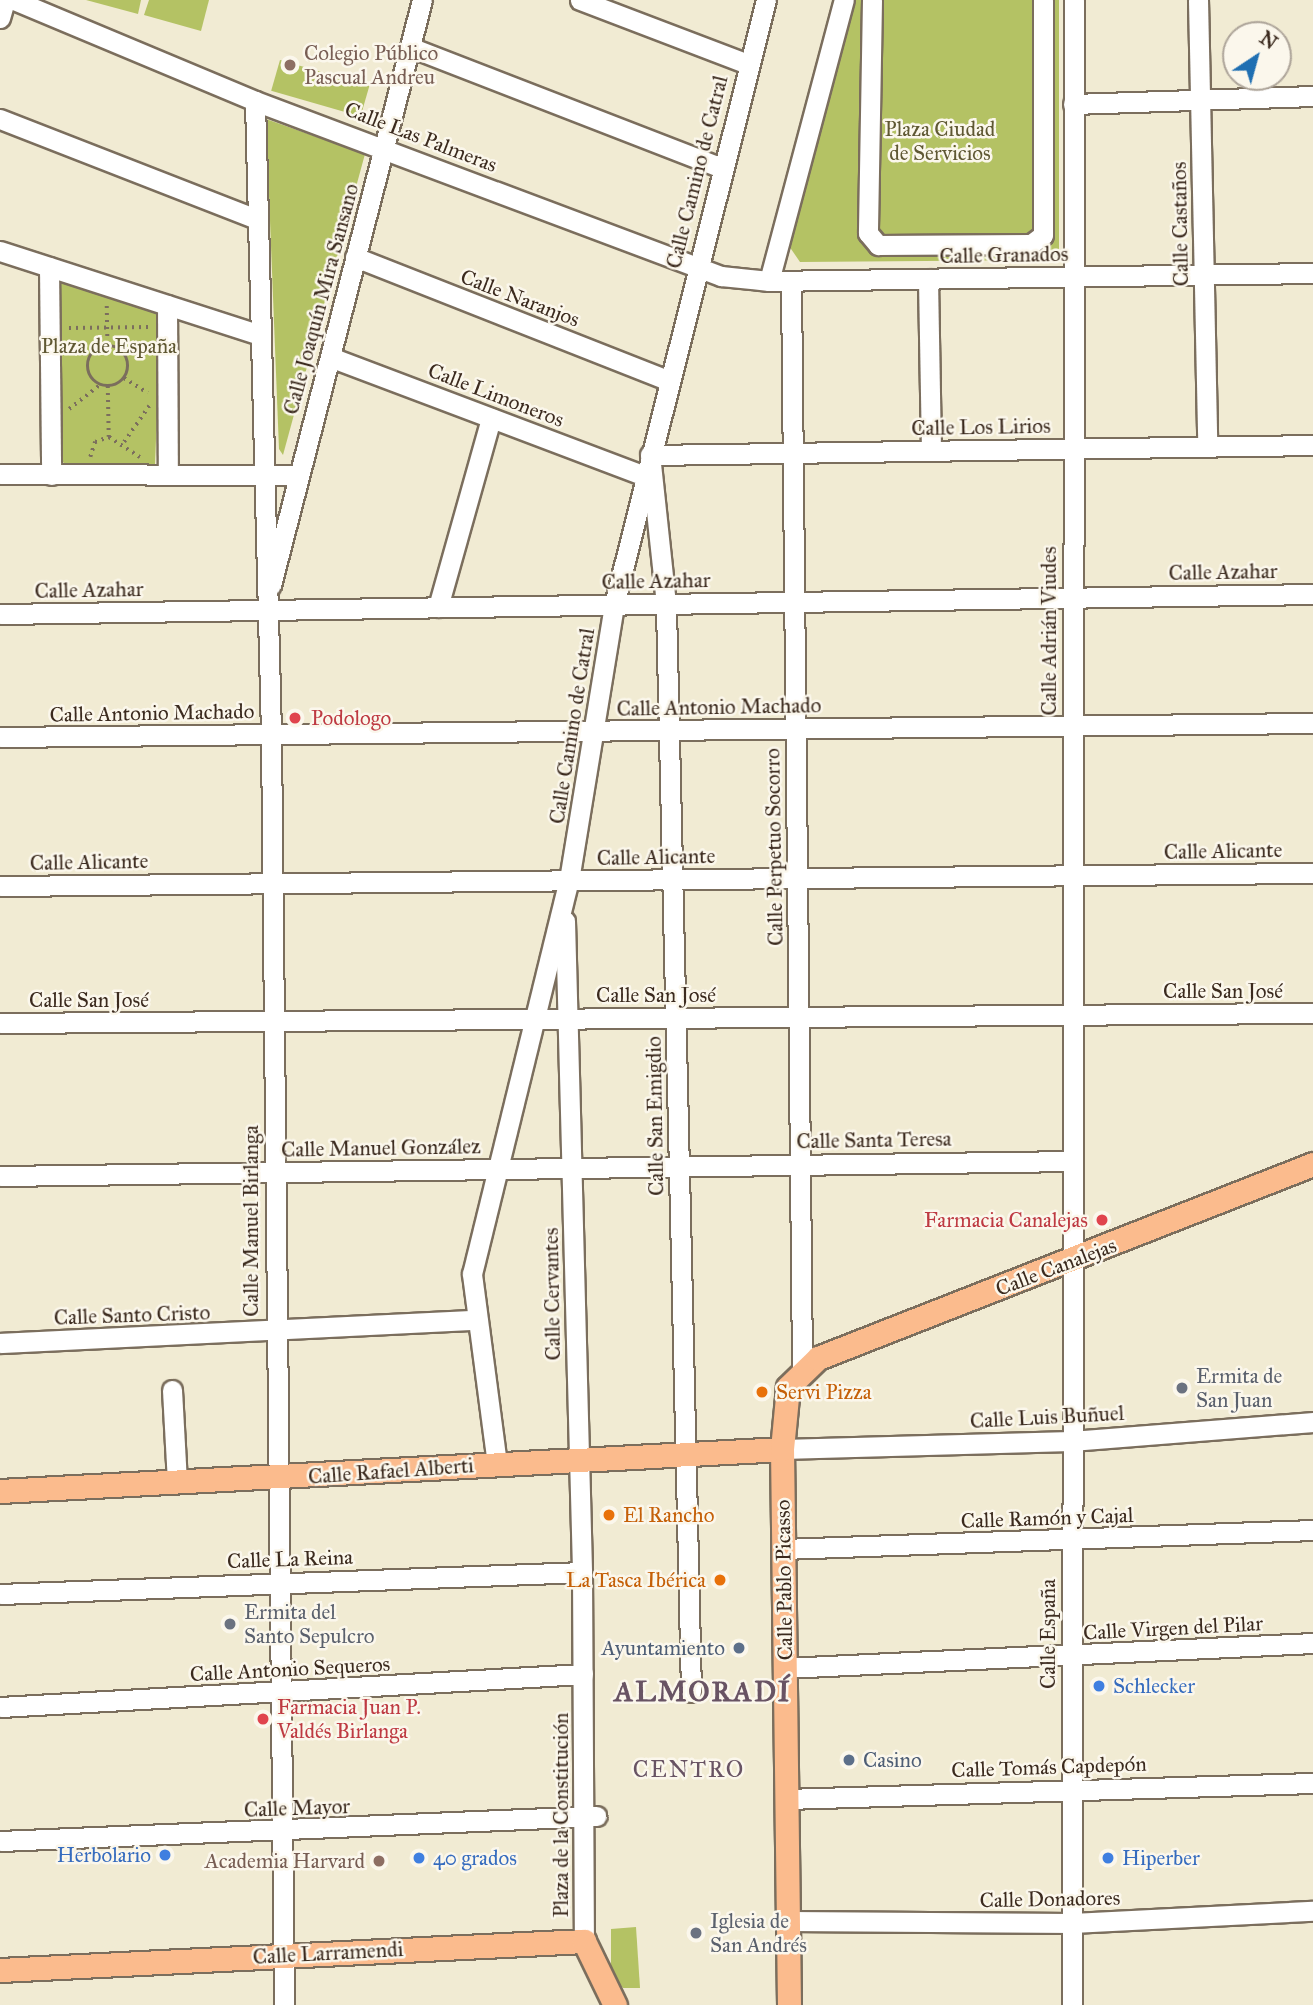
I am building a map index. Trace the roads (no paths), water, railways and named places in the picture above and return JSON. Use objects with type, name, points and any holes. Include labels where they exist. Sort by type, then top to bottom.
[{"type":"main road","name":"Calle Canalejas","points":[[802,1371],[818,1358],[1070,1262],[1313,1164]]},
{"type":"main road","name":"Calle Pablo Picasso","points":[[789,2005],[782,1449],[784,1404],[802,1371]]},
{"type":"main road","name":"Calle Rafael Alberti","points":[[0,1491],[782,1449]]},
{"type":"main road","name":"Calle Larramendi","points":[[0,1970],[584,1941]]},
{"type":"main road","points":[[584,1941],[607,2002]]},
{"type":"street","points":[[0,18],[5,0]]},
{"type":"street","name":"Calle Las Palmeras","points":[[14,0],[255,101],[384,147],[696,267]]},
{"type":"street","name":"Calle Joaquín Mira Sansano","points":[[265,610],[422,0]]},
{"type":"street","points":[[580,0],[748,64]]},
{"type":"street","name":"Calle Camino de Catral","points":[[497,1464],[475,1320],[471,1274],[532,1019],[567,890],[596,731],[614,604],[696,267],[766,0]]},
{"type":"street","points":[[769,281],[844,0]]},
{"type":"street","points":[[873,0],[867,233],[878,245],[1031,244],[1043,235],[1043,0]]},
{"type":"street","name":"Calle Adrián Viudes","points":[[1070,1262],[1074,0]]},
{"type":"street","name":"Calle Castaños","points":[[1198,0],[1207,446]]},
{"type":"street","points":[[410,47],[722,168]]},
{"type":"street","points":[[1073,104],[1313,96]]},
{"type":"street","name":"Calle Manuel Birlanga","points":[[255,101],[265,610],[271,735],[275,1333],[286,1831],[282,1954],[284,2005]]},
{"type":"street","points":[[0,119],[257,219]]},
{"type":"street","points":[[0,251],[260,335]]},
{"type":"street","name":"Calle Naranjos","points":[[355,257],[669,381]]},
{"type":"street","points":[[49,267],[51,475]]},
{"type":"street","name":"Calle Granados","points":[[696,267],[769,281],[1313,273]]},
{"type":"street","points":[[928,279],[931,450]]},
{"type":"street","name":"Calle Perpetuo Socorro","points":[[791,281],[802,1371]]},
{"type":"street","points":[[167,305],[168,475]]},
{"type":"street","name":"Calle Limoneros","points":[[330,357],[645,476]]},
{"type":"street","points":[[438,607],[491,418]]},
{"type":"street","name":"Calle Los Lirios","points":[[650,455],[1313,445]]},
{"type":"street","name":"Calle San Emigdio","points":[[650,455],[666,604],[691,1692]]},
{"type":"street","points":[[0,474],[299,475]]},
{"type":"street","name":"Calle Azahar","points":[[0,614],[1313,594]]},
{"type":"street","name":"Calle Antonio Machado","points":[[0,737],[1313,723]]},
{"type":"street","name":"Calle Alicante","points":[[0,886],[272,883],[567,890],[672,879],[1313,873]]},
{"type":"street","name":"Calle Cervantes","points":[[567,890],[583,1681]]},
{"type":"street","name":"Calle San José","points":[[0,1023],[1313,1013]]},
{"type":"street","name":"Calle Santa Teresa","points":[[679,1166],[1070,1160]]},
{"type":"street","name":"Calle Manuel González","points":[[0,1177],[679,1166]]},
{"type":"street","name":"Calle España","points":[[1070,1262],[1072,2005]]},
{"type":"street","name":"Calle Santo Cristo","points":[[0,1343],[275,1333],[475,1320]]},
{"type":"street","points":[[172,1390],[177,1482]]},
{"type":"street","name":"Calle Luis Buñuel","points":[[782,1449],[1070,1441],[1313,1422]]},
{"type":"street","name":"Calle Ramón y Cajal","points":[[783,1549],[1313,1530]]},
{"type":"street","name":"Calle La Reina","points":[[0,1594],[279,1581],[582,1572]]},
{"type":"street","name":"Calle Virgen del Pilar","points":[[785,1668],[1313,1643]]},
{"type":"street","name":"Calle Antonio Sequeros","points":[[0,1707],[583,1681]]},
{"type":"street","name":"Plaza de la Constitución","points":[[583,1681],[591,1817],[584,1941]]},
{"type":"street","name":"Calle Tomás Capdepón","points":[[786,1799],[1072,1787],[1313,1783]]},
{"type":"street","name":"Calle Mayor","points":[[0,1841],[591,1817]]},
{"type":"street","name":"Calle Donadores","points":[[788,1921],[1072,1923],[1313,1911]]},
{"type":"place","name":"Colegio Público Pascual Andreu","points":[[290,65]]},
{"type":"place","name":"Podologo","points":[[295,718]]},
{"type":"place","name":"Farmacia Canalejas","points":[[1102,1220]]},
{"type":"place","name":"Ermita de San Juan","points":[[1182,1388]]},
{"type":"place","name":"Servi Pizza","points":[[762,1392]]},
{"type":"place","name":"El Rancho","points":[[609,1515]]},
{"type":"place","name":"La Tasca Ibérica","points":[[720,1580]]},
{"type":"place","name":"Ermita del Santo Sepulcro","points":[[230,1624]]},
{"type":"place","name":"Ayuntamiento","points":[[739,1648]]},
{"type":"place","name":"Schlecker","points":[[1099,1686]]},
{"type":"place","name":"Farmacia Juan P. Valdés Birlanga","points":[[263,1719]]},
{"type":"place","name":"Casino","points":[[849,1760]]},
{"type":"place","name":"Herbolario","points":[[165,1855]]},
{"type":"place","name":"40 grados","points":[[419,1858]]},
{"type":"place","name":"Hiperber","points":[[1108,1858]]},
{"type":"place","name":"Academia Harvard","points":[[379,1861]]},
{"type":"place","name":"Iglesia de San Andrés","points":[[696,1933]]},
{"type":"district","name":"ALMORADÍ","points":[[703,1692]]},
{"type":"district","name":"CENTRO","points":[[689,1769]]},
{"type":"park label","name":"Plaza Ciudad de Servicios","points":[[940,141]]},
{"type":"park label","name":"Plaza de España","points":[[109,346]]}]
